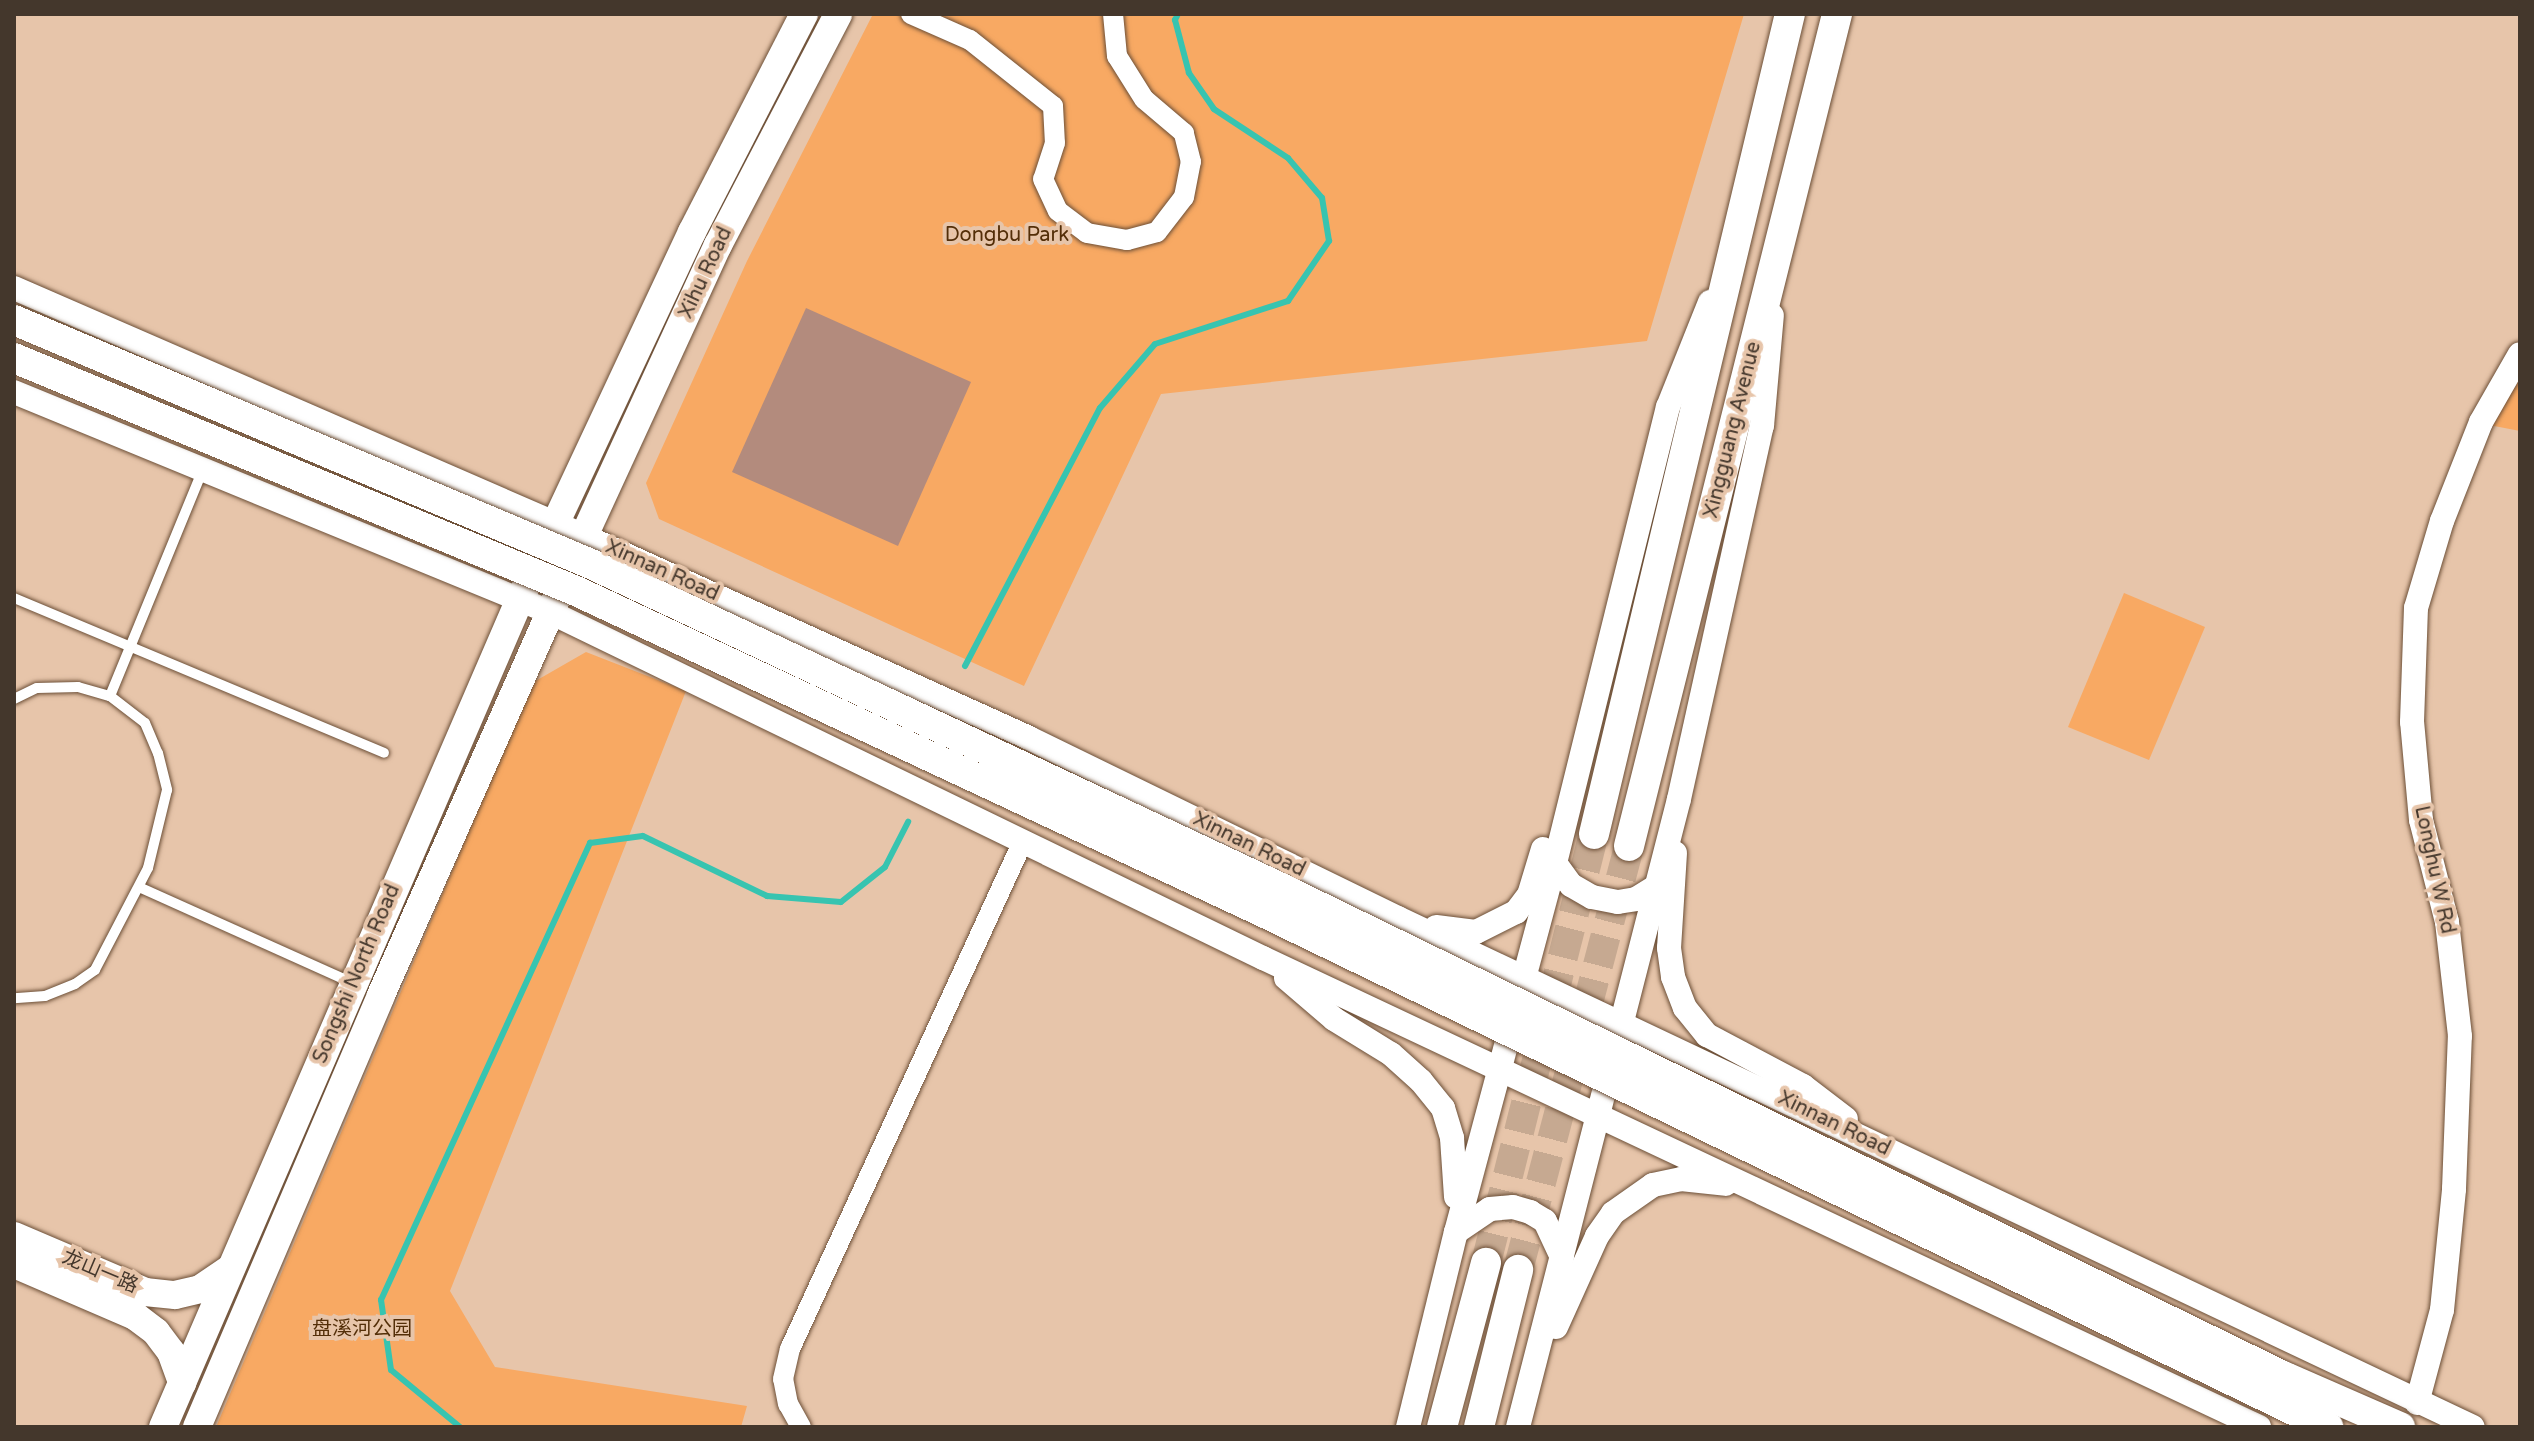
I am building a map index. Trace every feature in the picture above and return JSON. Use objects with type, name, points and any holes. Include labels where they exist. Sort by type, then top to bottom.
[{"type":"main road","name":"Xihu Road","points":[[555,523],[692,232],[804,14]]},
{"type":"main road","name":"Xihu Road","points":[[584,536],[718,245],[838,14]]},
{"type":"main road","name":"Xingguang Avenue","points":[[1594,834],[1790,14]]},
{"type":"main road","name":"Xingguang Avenue","points":[[1629,846],[1837,14]]},
{"type":"main road","name":"Xinnan Road","points":[[14,320],[605,571],[1281,888],[2283,1376],[2409,1415]]},
{"type":"main road","points":[[14,358],[590,597],[1267,914],[2328,1427]]},
{"type":"main road","name":"Songshi North Road","points":[[163,1427],[555,523]]},
{"type":"main road","name":"Songshi North Road","points":[[197,1427],[381,995],[584,536]]},
{"type":"main road","name":"龙山一路","points":[[14,1236],[145,1292],[175,1295],[200,1289],[230,1269]]},
{"type":"main road","points":[[1442,1427],[1486,1263]]},
{"type":"main road","name":"龙山一路","points":[[14,1264],[135,1316],[156,1332],[171,1352],[182,1383]]},
{"type":"main road","points":[[1479,1427],[1518,1270]]},
{"type":"street","points":[[911,14],[970,40],[1053,106],[1055,143],[1043,179],[1058,211],[1087,233],[1127,240],[1157,232],[1184,197],[1191,162],[1184,133],[1144,99],[1117,56],[1113,14]]},
{"type":"street","points":[[1408,1427],[1456,1232],[1555,863],[1668,407],[1735,241]]},
{"type":"street","points":[[1518,1427],[1679,799],[1762,426],[1778,252]]},
{"type":"street","name":"Xinnan Road","points":[[14,288],[555,523],[1029,738],[1398,918],[1886,1149],[2409,1415],[2473,1427]]},
{"type":"street","name":"Longhu W Rd","points":[[2409,1415],[2442,1310],[2454,1189],[2460,1036],[2447,922],[2421,820],[2412,722],[2416,608],[2442,521],[2481,422],[2520,354]]},
{"type":"street","points":[[14,392],[204,467],[550,612],[1595,1117],[2259,1427]]},
{"type":"street","points":[[1398,918],[1454,931],[1476,932],[1516,912],[1529,895],[1551,821],[1582,754]]},
{"type":"street","points":[[1679,799],[1669,948],[1673,977],[1685,1008],[1707,1035],[1803,1086],[1886,1149]]},
{"type":"street","points":[[801,1427],[788,1404],[783,1379],[790,1349],[1023,841]]},
{"type":"street","points":[[1555,863],[1571,885],[1592,897],[1618,902],[1636,899],[1655,887]]},
{"type":"street","points":[[1263,958],[1334,1019],[1391,1054],[1421,1081],[1443,1108],[1456,1165],[1456,1232]]},
{"type":"street","points":[[1530,1384],[1597,1236],[1613,1213],[1653,1185],[1681,1179],[1749,1187]]},
{"type":"street","points":[[1456,1232],[1473,1217],[1490,1209],[1513,1207],[1545,1221],[1562,1257]]},
{"type":"lane","points":[[110,696],[204,467]]},
{"type":"lane","points":[[14,598],[384,753]]},
{"type":"lane","points":[[14,699],[37,688],[78,687],[110,696],[145,723],[158,753],[167,790],[148,868],[95,970],[75,984],[45,996],[14,998]]},
{"type":"lane","points":[[139,887],[381,995]]},
{"type":"green space","name":"Dongbu Park","points":[[873,14],[1744,14],[1647,341],[1161,394],[1024,686],[659,519],[646,483],[747,261]]},
{"type":"green space","points":[[2520,371],[2520,431],[2489,425]]},
{"type":"green space","points":[[2124,593],[2205,627],[2149,760],[2068,727]]},
{"type":"green space","name":"盘溪河公园","points":[[586,652],[686,691],[450,1291],[495,1367],[747,1406],[741,1427],[216,1427],[532,683]]},
{"type":"building","points":[[806,308],[971,382],[898,546],[732,472]]},
{"type":"waterway","points":[[965,666],[1100,408],[1155,344],[1288,301],[1329,241],[1322,198],[1288,158],[1214,109],[1189,73],[1175,20],[1178,14]]},
{"type":"waterway","points":[[460,1427],[391,1370],[381,1300],[590,843],[643,836],[767,896],[841,902],[885,867],[908,822]]},
{"type":"tunnel","points":[[1486,1263],[1594,834]]},
{"type":"tunnel","points":[[1518,1270],[1629,846]]}]
